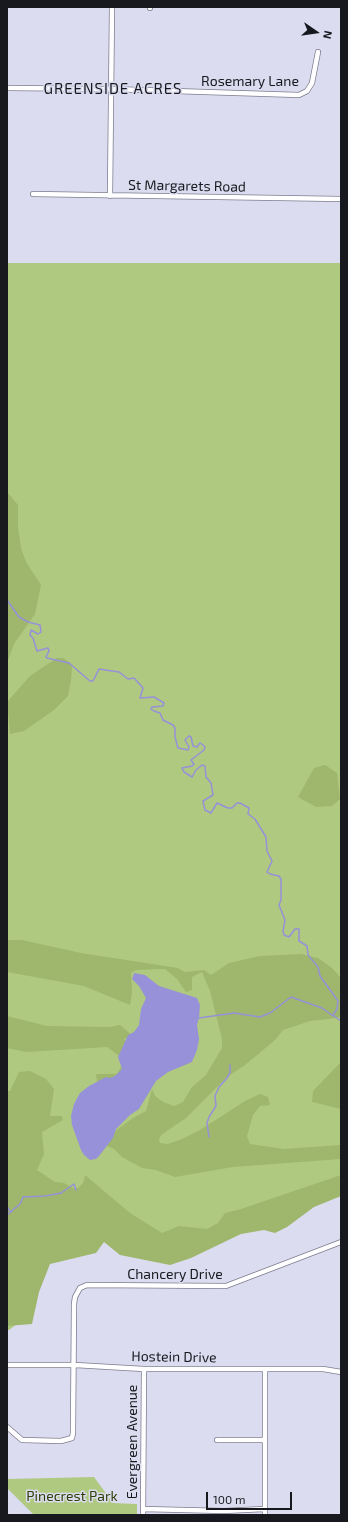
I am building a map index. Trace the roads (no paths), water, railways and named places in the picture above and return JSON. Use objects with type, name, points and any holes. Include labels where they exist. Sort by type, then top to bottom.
[{"type":"street","points":[[110,196],[112,7]]},
{"type":"street","name":"Rosemary Lane","points":[[7,88],[111,89],[299,95],[307,91],[312,83],[318,52]]},
{"type":"street","name":"St Margarets Road","points":[[33,194],[341,199]]},
{"type":"street","name":"Chancery Drive","points":[[75,1365],[74,1304],[75,1297],[80,1288],[87,1285],[226,1286],[341,1242]]},
{"type":"street","name":"Hostein Drive","points":[[7,1365],[75,1365],[144,1369],[323,1370],[341,1372]]},
{"type":"street","points":[[7,1427],[22,1440],[61,1441],[72,1438],[74,1433],[75,1365]]},
{"type":"street","name":"Evergreen Avenue","points":[[143,1515],[144,1369]]},
{"type":"street","points":[[265,1369],[265,1515]]},
{"type":"street","points":[[217,1440],[265,1440]]},
{"type":"street","points":[[143,1509],[224,1511],[264,1509]]},
{"type":"waterway","points":[[7,600],[19,617],[28,622],[40,625],[41,632],[38,634],[31,630],[30,635],[33,638],[37,651],[48,648],[49,651],[46,657],[47,658],[69,663],[90,681],[93,681],[99,669],[119,672],[128,679],[134,678],[143,688],[140,698],[154,697],[164,703],[163,706],[152,707],[151,709],[160,713],[163,720],[173,725],[175,728],[175,737],[178,748],[188,750],[189,747],[185,740],[189,736],[191,737],[193,746],[197,747],[200,743],[205,747],[204,750],[191,760],[194,764],[192,766],[182,768],[184,772],[192,777],[196,770],[202,765],[205,766],[206,777],[211,783],[213,795],[203,801],[205,810],[211,813],[217,803],[228,808],[232,808],[237,803],[240,803],[249,808],[248,814],[255,819],[266,837],[267,851],[272,861],[267,872],[279,876],[281,879],[281,900],[279,905],[285,920],[283,931],[284,935],[289,937],[295,929],[299,929],[299,941],[307,946],[308,955],[318,967],[320,976],[338,1001],[337,1009],[333,1015],[341,1021]]},
{"type":"waterway","points":[[199,1018],[234,1013],[260,1017],[270,1013],[291,997],[322,1008],[333,1016]]},
{"type":"waterway","points":[[209,1137],[207,1123],[216,1106],[215,1096],[219,1087],[230,1073],[230,1065]]},
{"type":"waterway","points":[[7,1215],[20,1204],[23,1197],[46,1196],[61,1193],[74,1184],[76,1190]]},
{"type":"waterway","points":[[7,1207],[11,1212]]},
{"type":"district","name":"GREENSIDE ACRES","points":[[113,89]]},
{"type":"park label","name":"Pinecrest Park","points":[[72,1496]]}]
